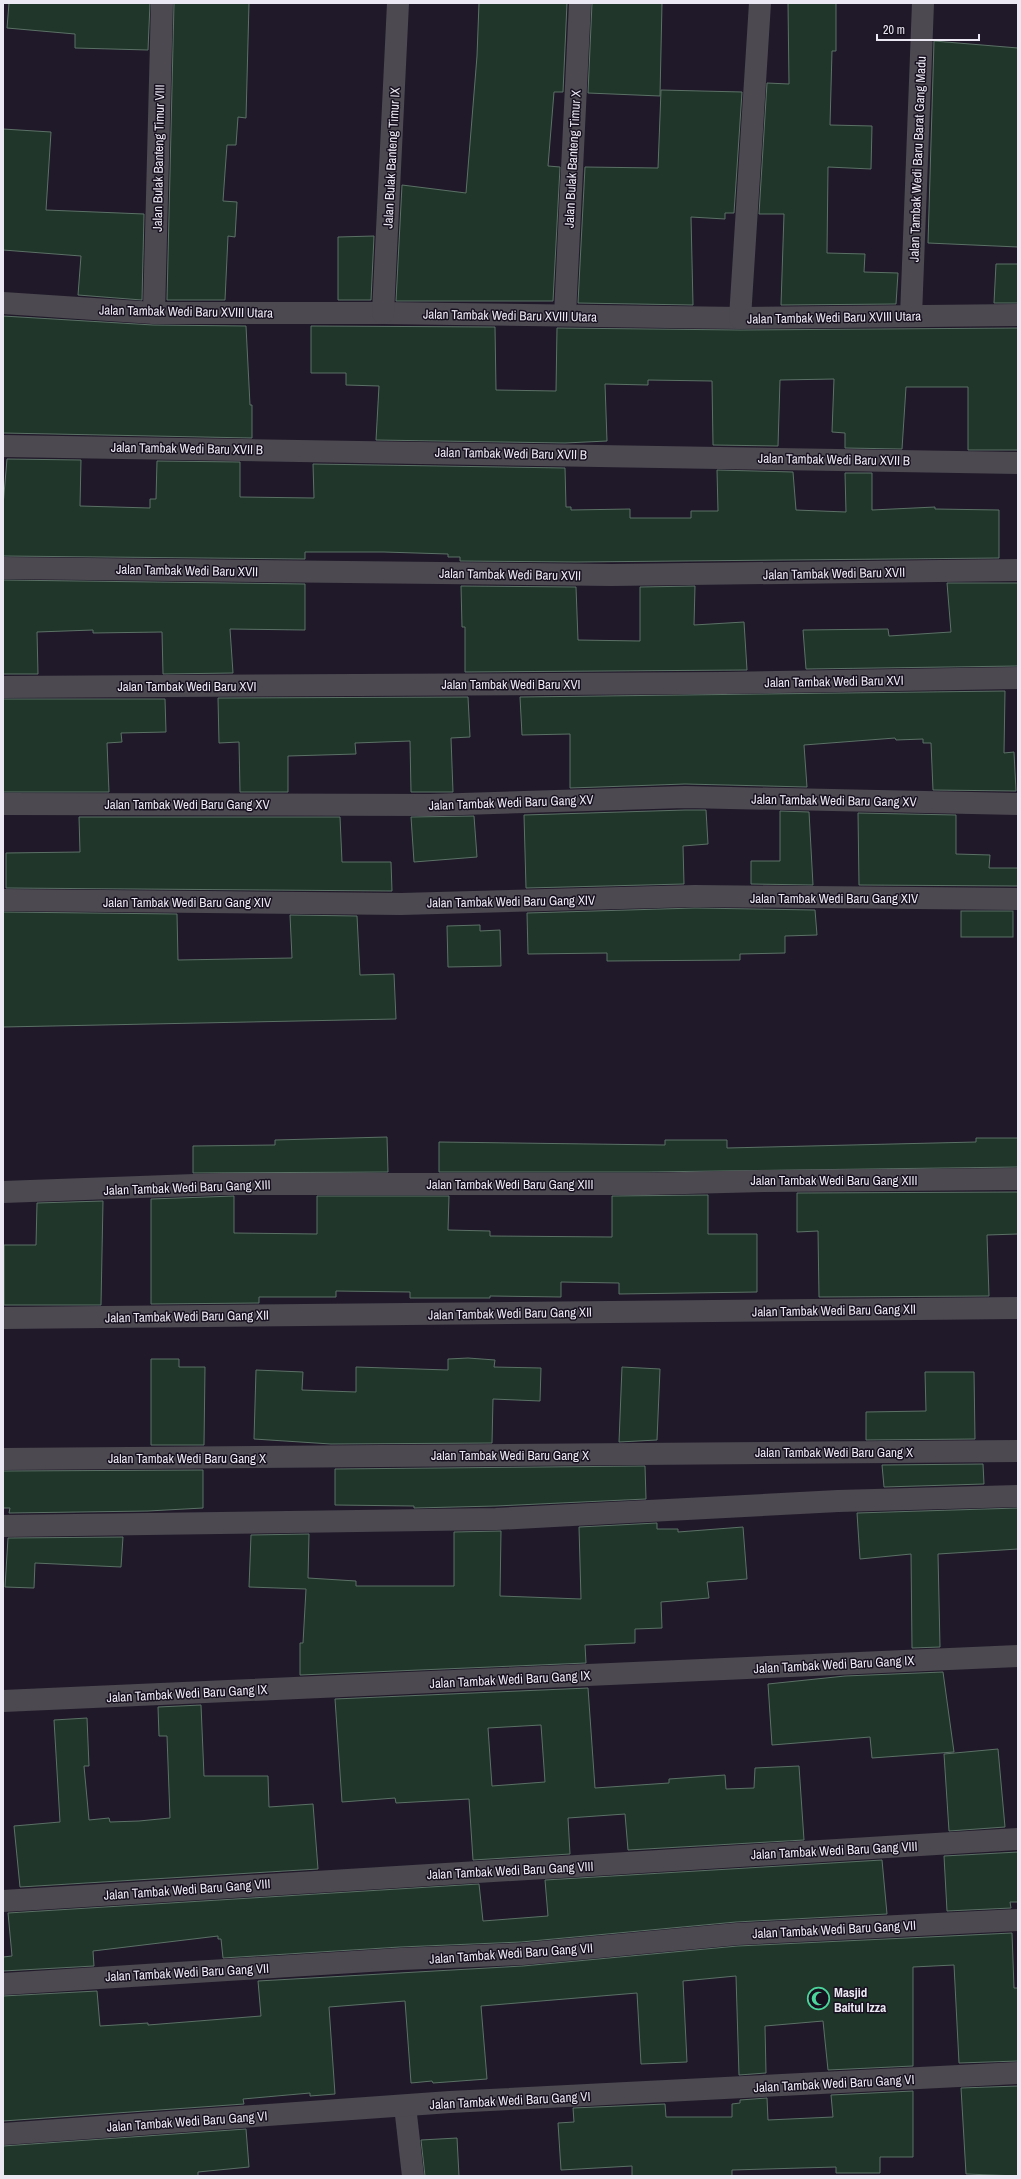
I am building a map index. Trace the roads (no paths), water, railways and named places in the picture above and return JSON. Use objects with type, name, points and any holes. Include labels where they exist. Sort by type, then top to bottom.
[{"type":"street","name":"Jalan Bulak Banteng Timur VIII","points":[[154,313],[162,3]]},
{"type":"street","name":"Jalan Bulak Banteng Timur IX","points":[[383,313],[398,3]]},
{"type":"street","name":"Jalan Bulak Banteng Timur X","points":[[565,315],[580,3]]},
{"type":"street","points":[[740,318],[760,3]]},
{"type":"street","name":"Jalan Tambak Wedi Baru Barat Gang Madu","points":[[911,316],[924,3]]},
{"type":"street","name":"Jalan Tambak Wedi Baru XVIII Utara","points":[[3,303],[154,313],[383,313],[740,318],[1018,315]]},
{"type":"street","name":"Jalan Tambak Wedi Baru XVII B","points":[[3,446],[1018,463]]},
{"type":"street","name":"Jalan Tambak Wedi Baru XVII","points":[[3,568],[611,575],[1018,570]]},
{"type":"street","name":"Jalan Tambak Wedi Baru XVI","points":[[3,687],[716,683],[1018,678]]},
{"type":"street","name":"Jalan Tambak Wedi Baru Gang XV","points":[[3,804],[430,805],[685,797],[1018,804]]},
{"type":"street","name":"Jalan Tambak Wedi Baru Gang XIV","points":[[3,900],[401,904],[695,896],[1018,899]]},
{"type":"street","name":"Jalan Tambak Wedi Baru Gang XIII","points":[[3,1192],[222,1184],[646,1184],[773,1181],[1018,1179]]},
{"type":"street","name":"Jalan Tambak Wedi Baru Gang XII","points":[[3,1318],[1018,1308]]},
{"type":"street","name":"Jalan Tambak Wedi Baru Gang X","points":[[3,1460],[1018,1451]]},
{"type":"street","points":[[3,1526],[496,1519],[838,1501],[1018,1496]]},
{"type":"street","name":"Jalan Tambak Wedi Baru Gang IX","points":[[3,1701],[1018,1656]]},
{"type":"street","name":"Jalan Tambak Wedi Baru Gang VIII","points":[[3,1901],[1018,1839]]},
{"type":"street","name":"Jalan Tambak Wedi Baru Gang VII","points":[[3,1984],[393,1960],[522,1954],[737,1934],[1018,1920]]},
{"type":"street","name":"Jalan Tambak Wedi Baru Gang VI","points":[[3,2134],[404,2106],[1018,2073]]},
{"type":"street","points":[[404,2106],[412,2176]]},
{"type":"place","name":"Masjid Baitul Izza","points":[[818,1999]]}]
